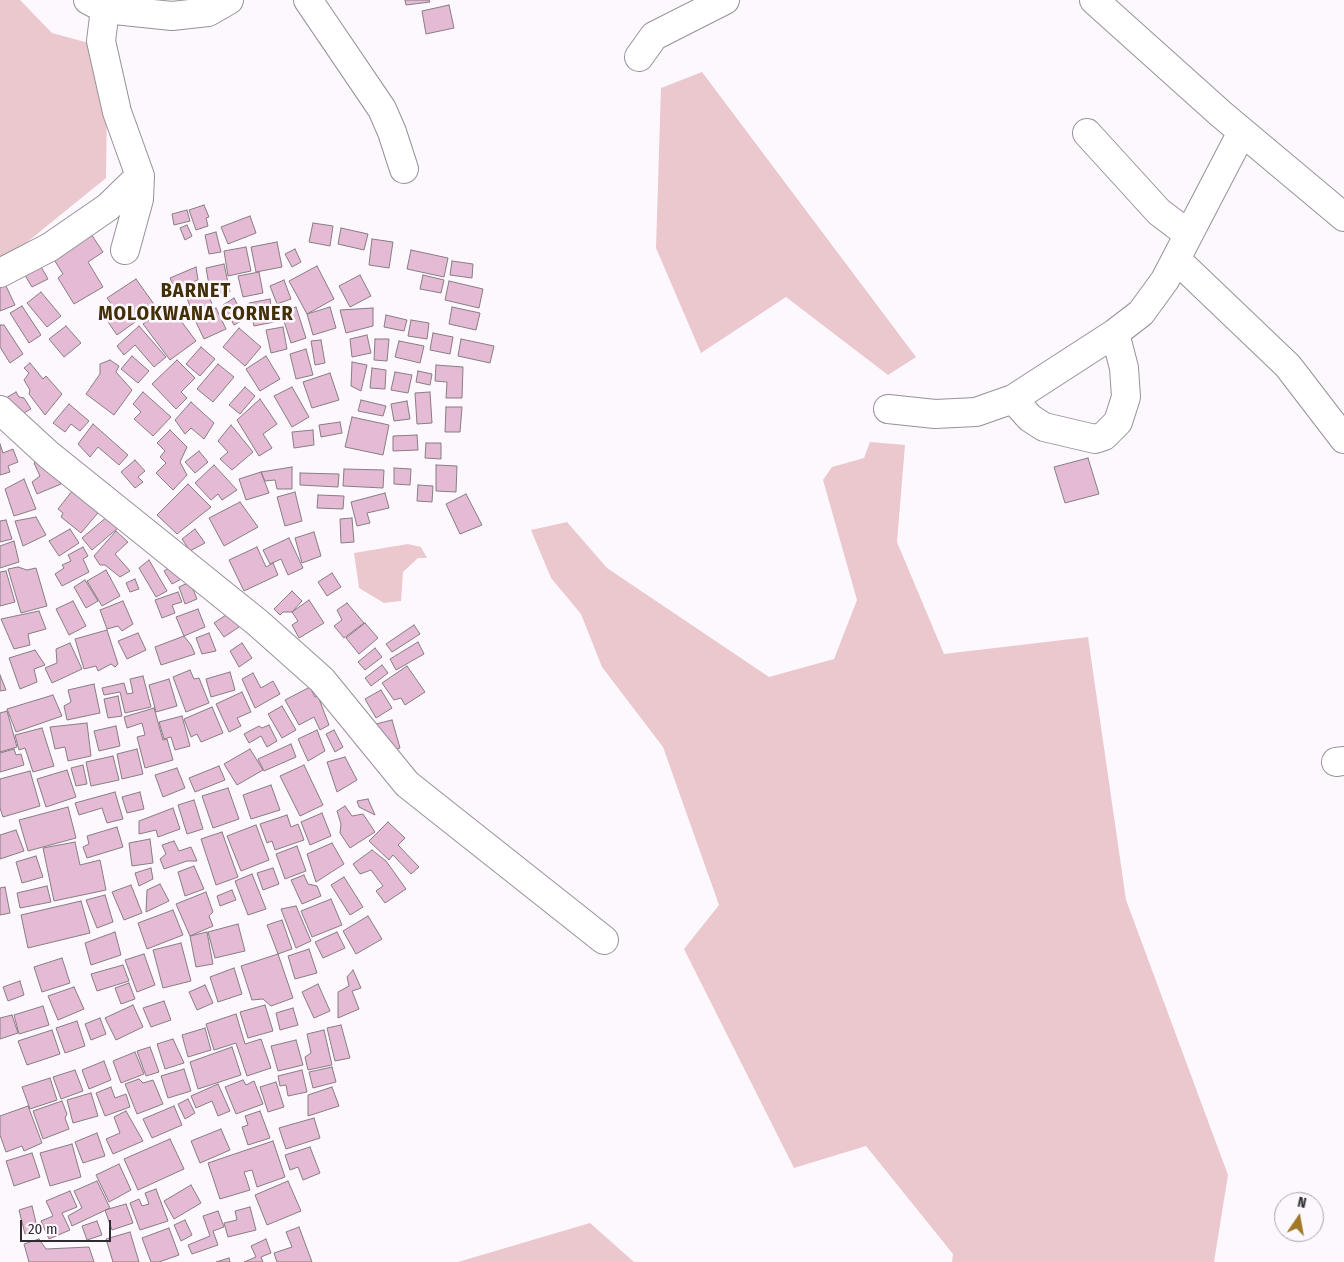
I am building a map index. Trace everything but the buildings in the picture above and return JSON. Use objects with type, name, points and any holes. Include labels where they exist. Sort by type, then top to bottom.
[{"type":"street","points":[[125,250],[139,199],[140,176],[117,112],[100,41],[96,4],[189,16],[208,12],[229,0]]},
{"type":"street","points":[[308,0],[382,109],[404,169]]},
{"type":"street","points":[[639,57],[654,36],[725,0]]},
{"type":"street","points":[[1094,0],[1242,132],[1344,217]]},
{"type":"street","points":[[888,409],[935,414],[976,412],[1013,399],[1115,333],[1141,313],[1176,259],[1242,132]]},
{"type":"street","points":[[1086,133],[1159,212],[1188,234]]},
{"type":"street","points":[[0,273],[50,247],[108,207],[140,176]]},
{"type":"street","points":[[1176,259],[1288,366],[1344,439]]},
{"type":"street","points":[[1013,399],[1030,418],[1044,427],[1088,438],[1104,436],[1118,422],[1126,397],[1124,368],[1115,333]]},
{"type":"street","points":[[0,410],[49,455],[258,623],[322,680],[407,784],[604,940]]},
{"type":"shaded area","points":[[0,0],[20,0],[52,33],[89,43],[107,107],[106,178],[0,264]]},
{"type":"shaded area","points":[[702,72],[916,357],[888,375],[786,297],[701,353],[656,248],[661,88]]},
{"type":"shaded area","points":[[870,442],[905,445],[897,542],[944,654],[1088,637],[1126,900],[1228,1175],[1214,1262],[952,1262],[953,1254],[866,1146],[794,1168],[684,949],[719,905],[663,747],[602,667],[581,614],[551,578],[531,530],[567,522],[607,568],[769,677],[834,659],[857,600],[823,480],[832,467],[864,458]]},
{"type":"shaded area","points":[[408,544],[421,547],[427,558],[418,558],[403,572],[401,601],[384,603],[359,588],[354,553]]},
{"type":"shaded area","points":[[590,1223],[634,1262],[458,1262]]},
{"type":"district","name":"BARNET MOLOKWANA CORNER","points":[[196,302]]}]
